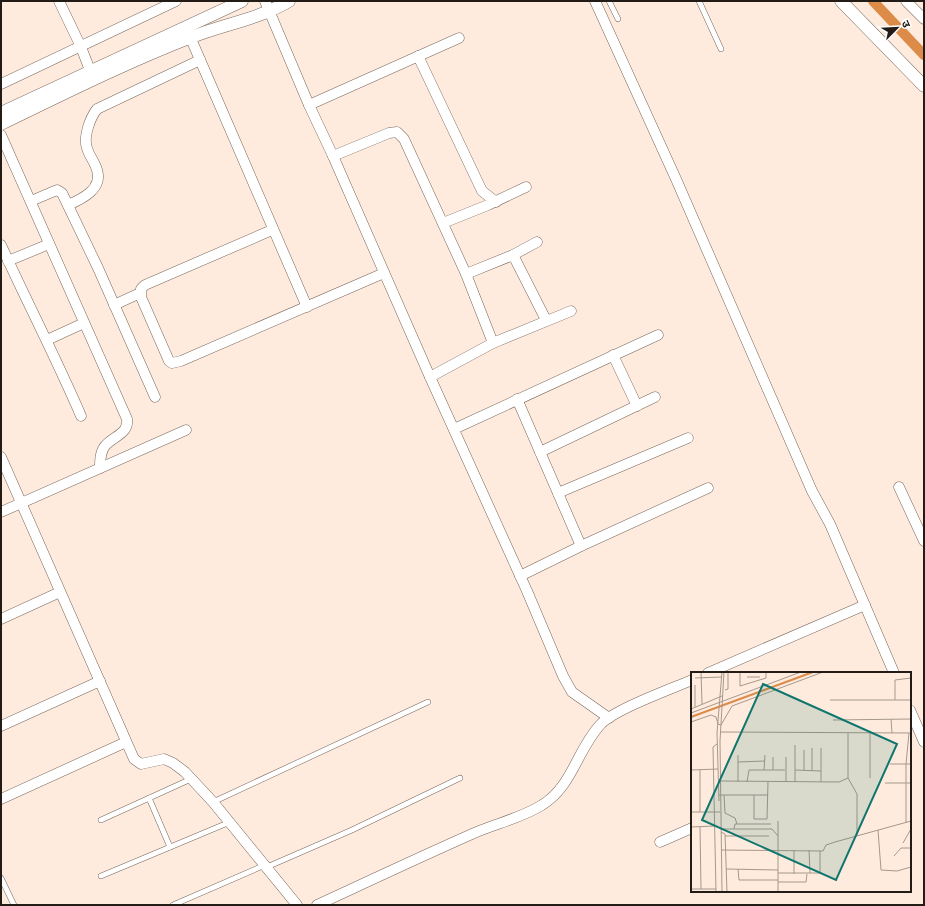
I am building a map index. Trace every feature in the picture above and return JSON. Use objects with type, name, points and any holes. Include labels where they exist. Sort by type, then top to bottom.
[{"type":"street","points":[[59,1],[81,47],[92,75]]},
{"type":"street","points":[[1,84],[176,1]]},
{"type":"street","points":[[1,113],[92,75],[188,32],[242,1]]},
{"type":"street","points":[[265,1],[309,105],[520,576],[563,676],[572,692],[609,718]]},
{"type":"street","points":[[188,32],[270,12],[289,1]]},
{"type":"street","points":[[595,1],[676,179],[812,492],[830,524],[894,672]]},
{"type":"street","points":[[841,1],[924,86]]},
{"type":"street","points":[[906,1],[924,19]]},
{"type":"street","points":[[188,32],[272,230],[307,307]]},
{"type":"street","points":[[309,105],[459,38]]},
{"type":"street","points":[[418,56],[482,191],[496,202]]},
{"type":"street","points":[[68,205],[87,196],[98,180],[98,170],[86,146],[90,121],[97,109],[200,60]]},
{"type":"street","points":[[1,124],[92,75]]},
{"type":"street","points":[[333,156],[388,133],[397,132],[404,139],[444,223],[493,343]]},
{"type":"street","points":[[1,135],[127,419],[128,424],[125,430],[104,447],[100,468]]},
{"type":"street","points":[[444,223],[496,202],[526,187]]},
{"type":"street","points":[[31,201],[59,190],[68,205],[155,397]]},
{"type":"street","points":[[114,305],[140,293],[141,289],[145,285],[272,230]]},
{"type":"street","points":[[466,274],[513,255],[538,242]]},
{"type":"street","points":[[8,261],[49,244]]},
{"type":"street","points":[[1,245],[32,314],[47,340],[81,416]]},
{"type":"street","points":[[513,255],[546,320]]},
{"type":"street","points":[[140,293],[167,358],[172,363],[181,361],[384,273]]},
{"type":"street","points":[[430,377],[493,343],[571,311]]},
{"type":"street","points":[[47,340],[84,323]]},
{"type":"street","points":[[454,428],[658,335]]},
{"type":"street","points":[[613,355],[637,406]]},
{"type":"street","points":[[540,452],[655,397]]},
{"type":"street","points":[[517,399],[581,546]]},
{"type":"street","points":[[1,512],[186,430]]},
{"type":"street","points":[[558,493],[688,438]]},
{"type":"street","points":[[1,457],[134,759],[138,764],[144,764],[160,759],[169,760],[191,779],[230,822],[297,905]]},
{"type":"street","points":[[899,487],[924,541]]},
{"type":"street","points":[[520,576],[581,546],[708,488]]},
{"type":"street","points":[[1,619],[60,592]]},
{"type":"street","points":[[710,672],[865,605]]},
{"type":"street","points":[[317,905],[472,834],[541,806],[554,797],[563,786],[592,734],[601,723],[629,707],[691,680]]},
{"type":"street","points":[[1,726],[100,681]]},
{"type":"street","points":[[911,716],[914,732],[924,742]]},
{"type":"street","points":[[1,799],[126,742]]},
{"type":"street","points":[[660,842],[691,828]]},
{"type":"lane","points":[[609,1],[618,19]]},
{"type":"lane","points":[[698,1],[721,49]]},
{"type":"lane","points":[[213,802],[428,702]]},
{"type":"lane","points":[[177,904],[352,830],[460,778]]},
{"type":"lane","points":[[101,820],[191,779]]},
{"type":"lane","points":[[149,798],[170,847]]},
{"type":"lane","points":[[101,876],[230,822]]},
{"type":"lane","points":[[1,878],[14,905]]},
{"type":"waterway","points":[[873,1],[924,55]]}]
